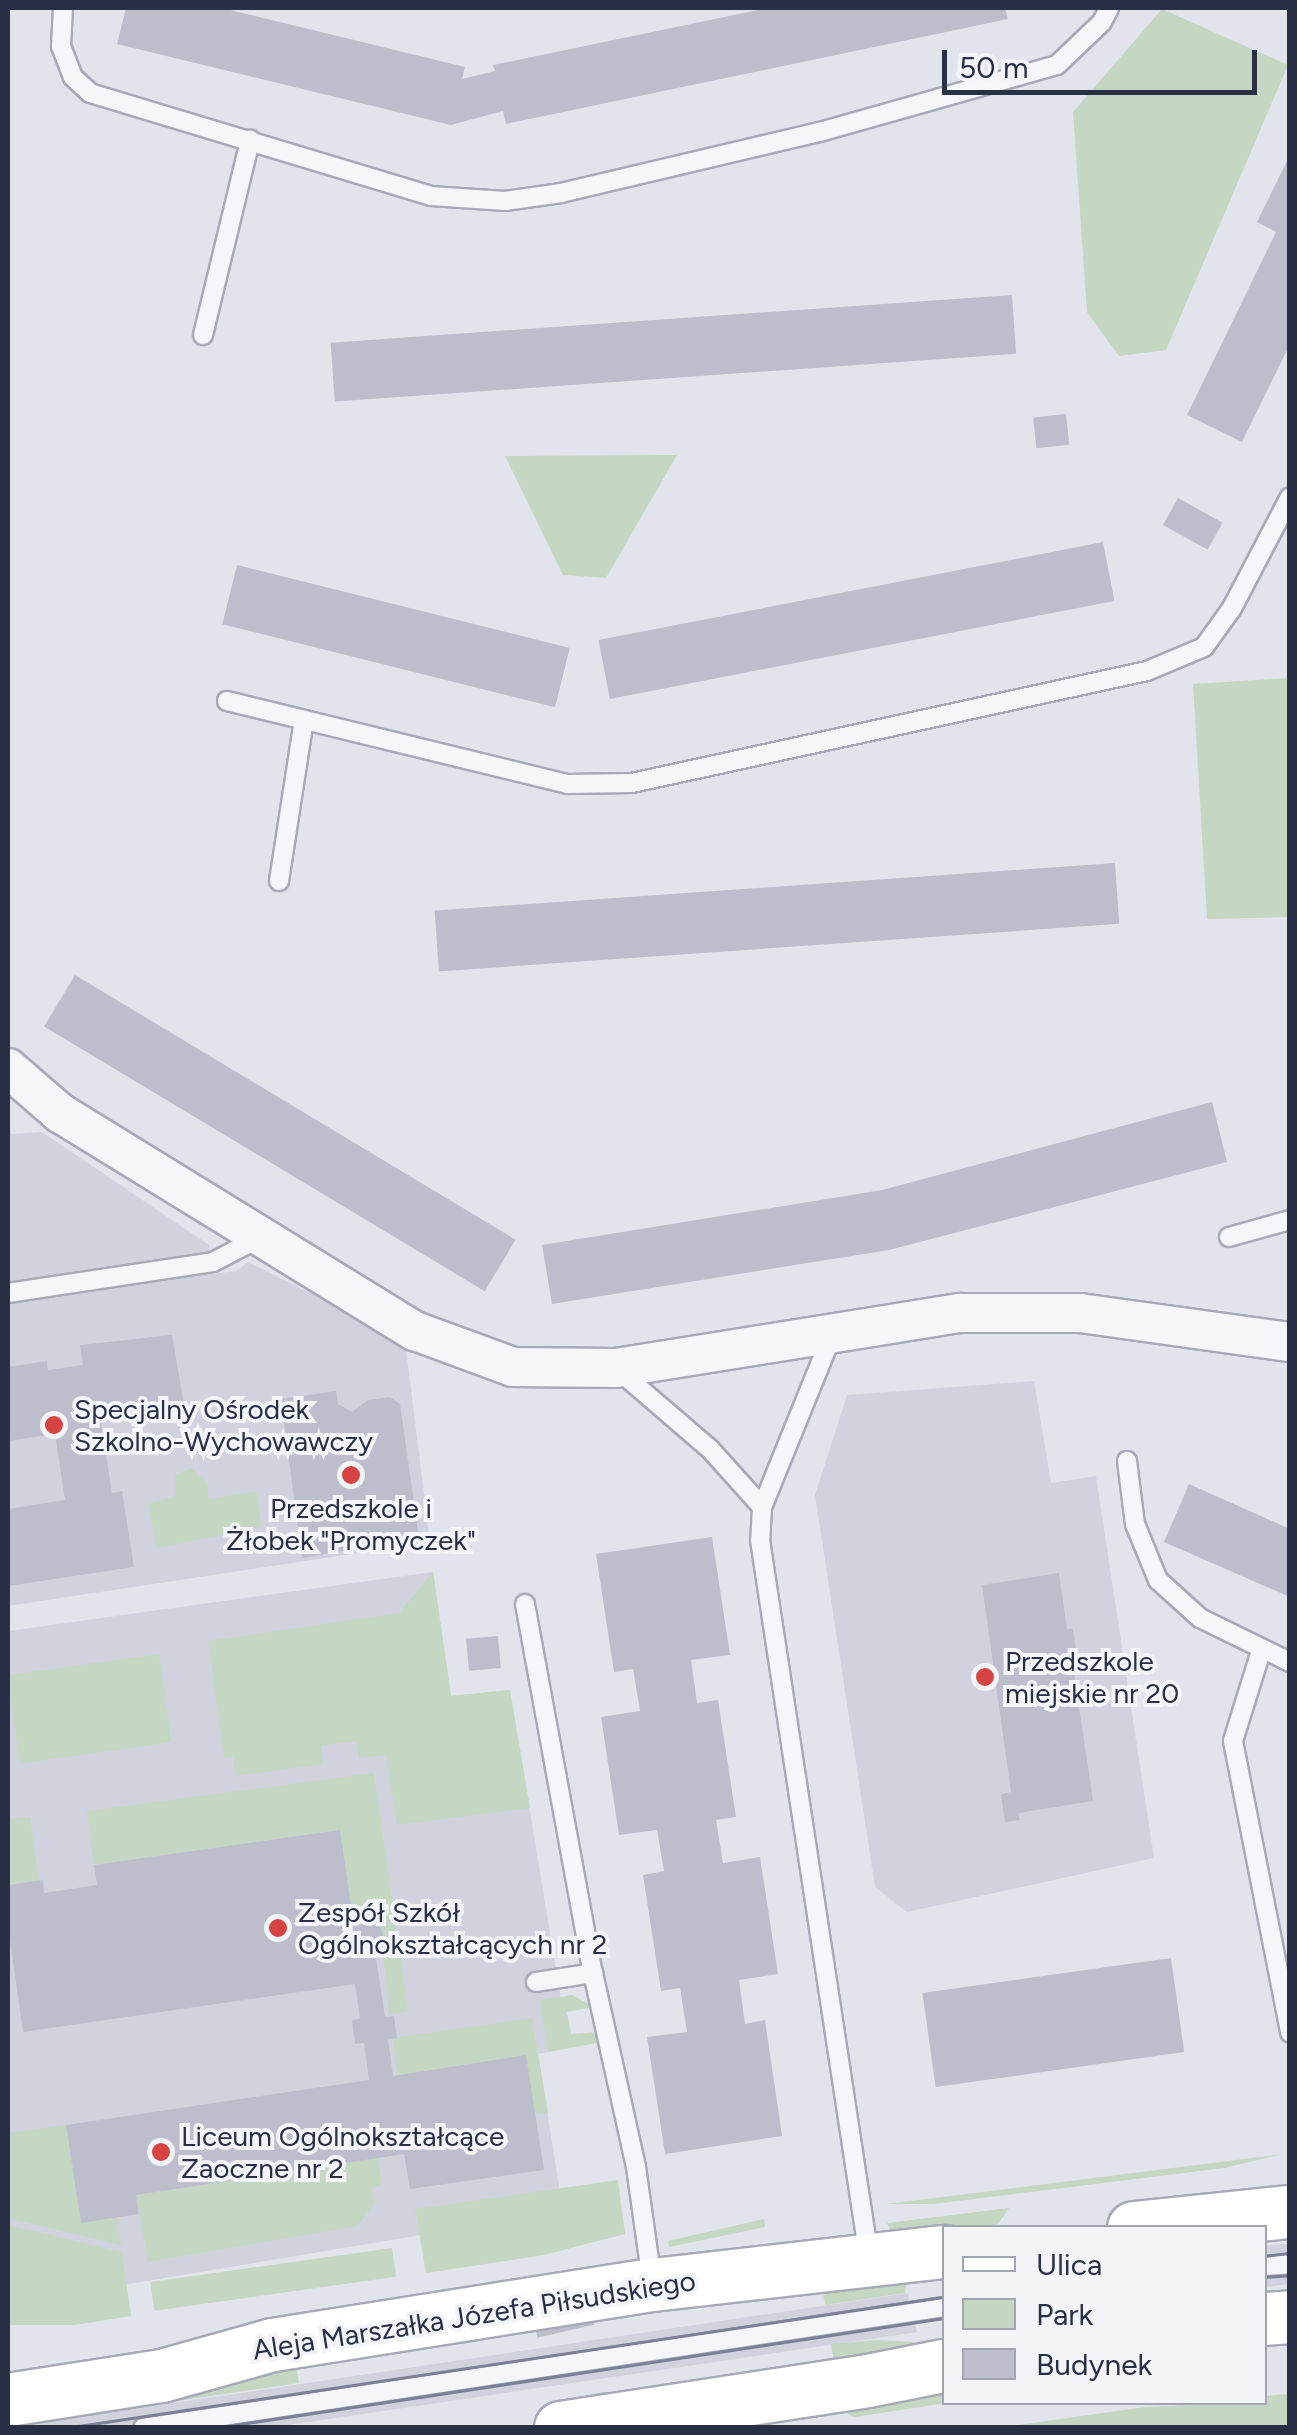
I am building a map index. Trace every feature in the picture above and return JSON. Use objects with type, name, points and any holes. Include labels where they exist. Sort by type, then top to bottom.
[{"type":"street","points":[[8,1068],[60,1113],[415,1331],[512,1368],[616,1368],[961,1314],[1080,1313],[1290,1342]]},
{"type":"street","points":[[1163,2225],[1290,2212]]},
{"type":"street","name":"Aleja Marszałka Józefa Piłsudskiego","points":[[8,2400],[162,2376],[274,2344],[653,2285],[869,2257],[942,2252]]},
{"type":"street","points":[[562,2428],[663,2420],[942,2366]]},
{"type":"lane","points":[[62,12],[61,46],[72,78],[90,94],[431,196],[505,201],[561,192],[820,132],[1057,65],[1102,22],[1109,8]]},
{"type":"lane","points":[[202,335],[250,140]]},
{"type":"lane","points":[[227,701],[568,784],[632,782],[1147,671],[1204,647],[1232,608],[1290,497]]},
{"type":"lane","points":[[279,881],[304,720]]},
{"type":"lane","points":[[1229,1237],[1290,1220]]},
{"type":"lane","points":[[8,1293],[213,1262],[259,1238]]},
{"type":"lane","points":[[833,1332],[762,1507],[760,1540],[869,2257]]},
{"type":"lane","points":[[616,1368],[710,1449],[762,1507]]},
{"type":"lane","points":[[1127,1461],[1134,1524],[1158,1580],[1200,1618],[1290,1662]]},
{"type":"lane","points":[[525,1604],[592,1974],[636,2167],[653,2285]]},
{"type":"lane","points":[[1261,1651],[1233,1741],[1290,2032]]},
{"type":"lane","points":[[536,1982],[592,1974]]},
{"type":"lane","points":[[143,2428],[942,2308]]},
{"type":"shaded area","points":[[8,1118],[11,1134],[42,1132],[209,1245],[211,1274],[236,1271],[248,1262],[405,1341],[430,1542],[8,1606]]},
{"type":"shaded area","name":"Przedszkole miejskie nr 20","points":[[1034,1381],[1051,1483],[1096,1476],[1154,1858],[907,1912],[875,1887],[815,1495],[847,1395]]},
{"type":"shaded area","name":"Zespół Szkół Ogólnokształcących nr 2","points":[[433,1572],[451,1696],[510,1690],[569,2048],[538,2054],[563,2211],[10,2304],[8,1631]]},
{"type":"shaded area","points":[[1289,2243],[1289,2284],[1267,2287],[1267,2246]]},
{"type":"shaded area","points":[[908,2293],[917,2332],[275,2427],[8,2428]]},
{"type":"green space","points":[[1162,9],[1288,65],[1166,350],[1119,356],[1087,312],[1073,112]]},
{"type":"green space","points":[[677,455],[606,578],[563,575],[505,456]]},
{"type":"green space","points":[[1289,678],[1289,917],[1207,919],[1193,684]]},
{"type":"green space","points":[[191,1468],[207,1482],[209,1499],[256,1491],[262,1527],[157,1548],[148,1504],[175,1496],[175,1475]]},
{"type":"green space","points":[[433,1572],[451,1696],[510,1690],[530,1808],[397,1825],[386,1755],[359,1758],[356,1741],[321,1746],[323,1764],[235,1776],[233,1757],[224,1758],[208,1641],[399,1613]]},
{"type":"green space","points":[[159,1654],[171,1742],[20,1763],[8,1675]]},
{"type":"green space","points":[[374,1773],[408,2012],[389,2014],[380,1923],[354,1926],[340,1830],[94,1865],[87,1811]]},
{"type":"green space","points":[[30,1817],[39,1881],[8,1885],[8,1819]]},
{"type":"green space","points":[[572,1995],[594,2007],[567,2012],[571,2034],[600,2032],[601,2037],[597,2043],[548,2052],[540,2000]]},
{"type":"green space","points":[[532,2018],[548,2113],[535,2114],[526,2055],[398,2075],[392,2038]]},
{"type":"green space","points":[[66,2125],[81,2222],[116,2217],[121,2245],[8,2218],[8,2133]]},
{"type":"green space","points":[[1283,2154],[1224,2168],[933,2204],[886,2204]]},
{"type":"green space","points":[[378,2158],[382,2184],[372,2188],[375,2204],[357,2226],[148,2262],[136,2195]]},
{"type":"green space","points":[[618,2180],[625,2234],[544,2255],[426,2273],[415,2209]]},
{"type":"green space","points":[[1009,2208],[998,2224],[991,2225],[942,2225],[942,2229],[891,2232],[887,2223]]},
{"type":"green space","points":[[764,2219],[765,2227],[669,2247],[668,2241]]},
{"type":"green space","points":[[8,2225],[122,2252],[131,2316],[75,2325],[8,2325]]},
{"type":"green space","points":[[392,2248],[396,2277],[154,2311],[150,2282]]},
{"type":"green space","points":[[908,2276],[905,2293],[825,2305],[821,2281]]},
{"type":"green space","points":[[914,2342],[920,2352],[835,2369],[831,2344]]},
{"type":"green space","points":[[295,2360],[299,2383],[8,2426],[8,2417]]},
{"type":"green space","points":[[942,2384],[942,2404],[854,2417],[841,2410]]},
{"type":"green space","points":[[1289,2394],[1289,2427],[1003,2427],[1145,2407],[1267,2405],[1267,2396]]},
{"type":"building","points":[[126,8],[222,8],[465,67],[462,79],[495,71],[493,65],[768,8],[1005,8],[1008,19],[506,124],[503,111],[451,125],[117,44]]},
{"type":"building","points":[[1290,155],[1290,344],[1242,442],[1187,415],[1276,232],[1257,222]]},
{"type":"building","points":[[1012,295],[1016,354],[335,401],[331,343]]},
{"type":"building","points":[[1066,414],[1069,445],[1036,448],[1033,417]]},
{"type":"building","points":[[1178,498],[1223,523],[1208,550],[1163,525]]},
{"type":"building","points":[[1103,542],[1114,601],[610,699],[598,640]]},
{"type":"building","points":[[237,565],[570,648],[555,707],[222,624]]},
{"type":"building","points":[[1115,863],[1119,924],[439,971],[435,911]]},
{"type":"building","points":[[75,975],[516,1240],[485,1291],[44,1026]]},
{"type":"building","points":[[1212,1102],[1227,1162],[889,1250],[552,1304],[542,1245],[882,1190]]},
{"type":"building","name":"Specjalny Ośrodek Szkolno-Wychowawczy","points":[[172,1335],[184,1404],[100,1416],[112,1493],[122,1491],[134,1567],[8,1586],[8,1509],[65,1500],[55,1434],[8,1441],[8,1367],[47,1361],[48,1370],[83,1365],[80,1345]]},
{"type":"building","name":"Przedszkole i Żłobek \"Promyczek\"","points":[[336,1391],[338,1404],[352,1412],[368,1400],[390,1397],[400,1404],[419,1538],[302,1558],[281,1399]]},
{"type":"building","points":[[1189,1484],[1290,1529],[1290,1597],[1164,1542]]},
{"type":"building","points":[[712,1537],[730,1655],[691,1660],[697,1703],[718,1700],[736,1817],[716,1820],[723,1863],[760,1857],[778,1974],[739,1980],[745,2024],[765,2020],[782,2136],[665,2154],[647,2037],[687,2032],[680,1988],[661,1991],[643,1875],[664,1871],[657,1830],[619,1835],[601,1717],[640,1711],[633,1669],[614,1672],[596,1554]]},
{"type":"building","points":[[1059,1573],[1067,1629],[1073,1629],[1076,1650],[1071,1652],[1093,1801],[1018,1813],[1020,1820],[1005,1822],[1001,1794],[1011,1792],[982,1585]]},
{"type":"building","points":[[498,1636],[501,1668],[469,1671],[466,1639]]},
{"type":"building","points":[[340,1830],[354,1926],[380,1922],[384,1944],[374,1945],[385,2017],[394,2016],[397,2038],[388,2039],[393,2076],[526,2055],[544,2170],[410,2189],[404,2154],[136,2195],[139,2214],[81,2223],[66,2125],[369,2080],[364,2043],[355,2044],[352,2020],[360,2019],[355,1984],[23,2032],[8,1926],[8,1885],[43,1880],[44,1893],[97,1885],[94,1865]]},
{"type":"building","points":[[1171,1958],[1184,2052],[936,2087],[922,1993]]},
{"type":"building","points":[[592,2316],[594,2325],[538,2338],[535,2329]]},
{"type":"building","points":[[605,2392],[607,2402],[550,2413],[548,2403]]},
{"type":"tram line","points":[[1267,2256],[1290,2253]]},
{"type":"tram line","points":[[1267,2277],[1290,2275]]},
{"type":"tram line","points":[[65,2428],[942,2297]]},
{"type":"tram line","points":[[214,2428],[942,2318]]},
{"type":"place","name":"Specjalny Ośrodek Szkolno-Wychowawczy","points":[[54,1425]]},
{"type":"place","name":"Przedszkole i Żłobek \"Promyczek\"","points":[[351,1475]]},
{"type":"place","name":"Przedszkole miejskie nr 20","points":[[985,1677]]},
{"type":"place","name":"Zespół Szkół Ogólnokształcących nr 2","points":[[278,1928]]},
{"type":"place","name":"Liceum Ogólnokształcące Zaoczne nr 2","points":[[161,2152]]}]
